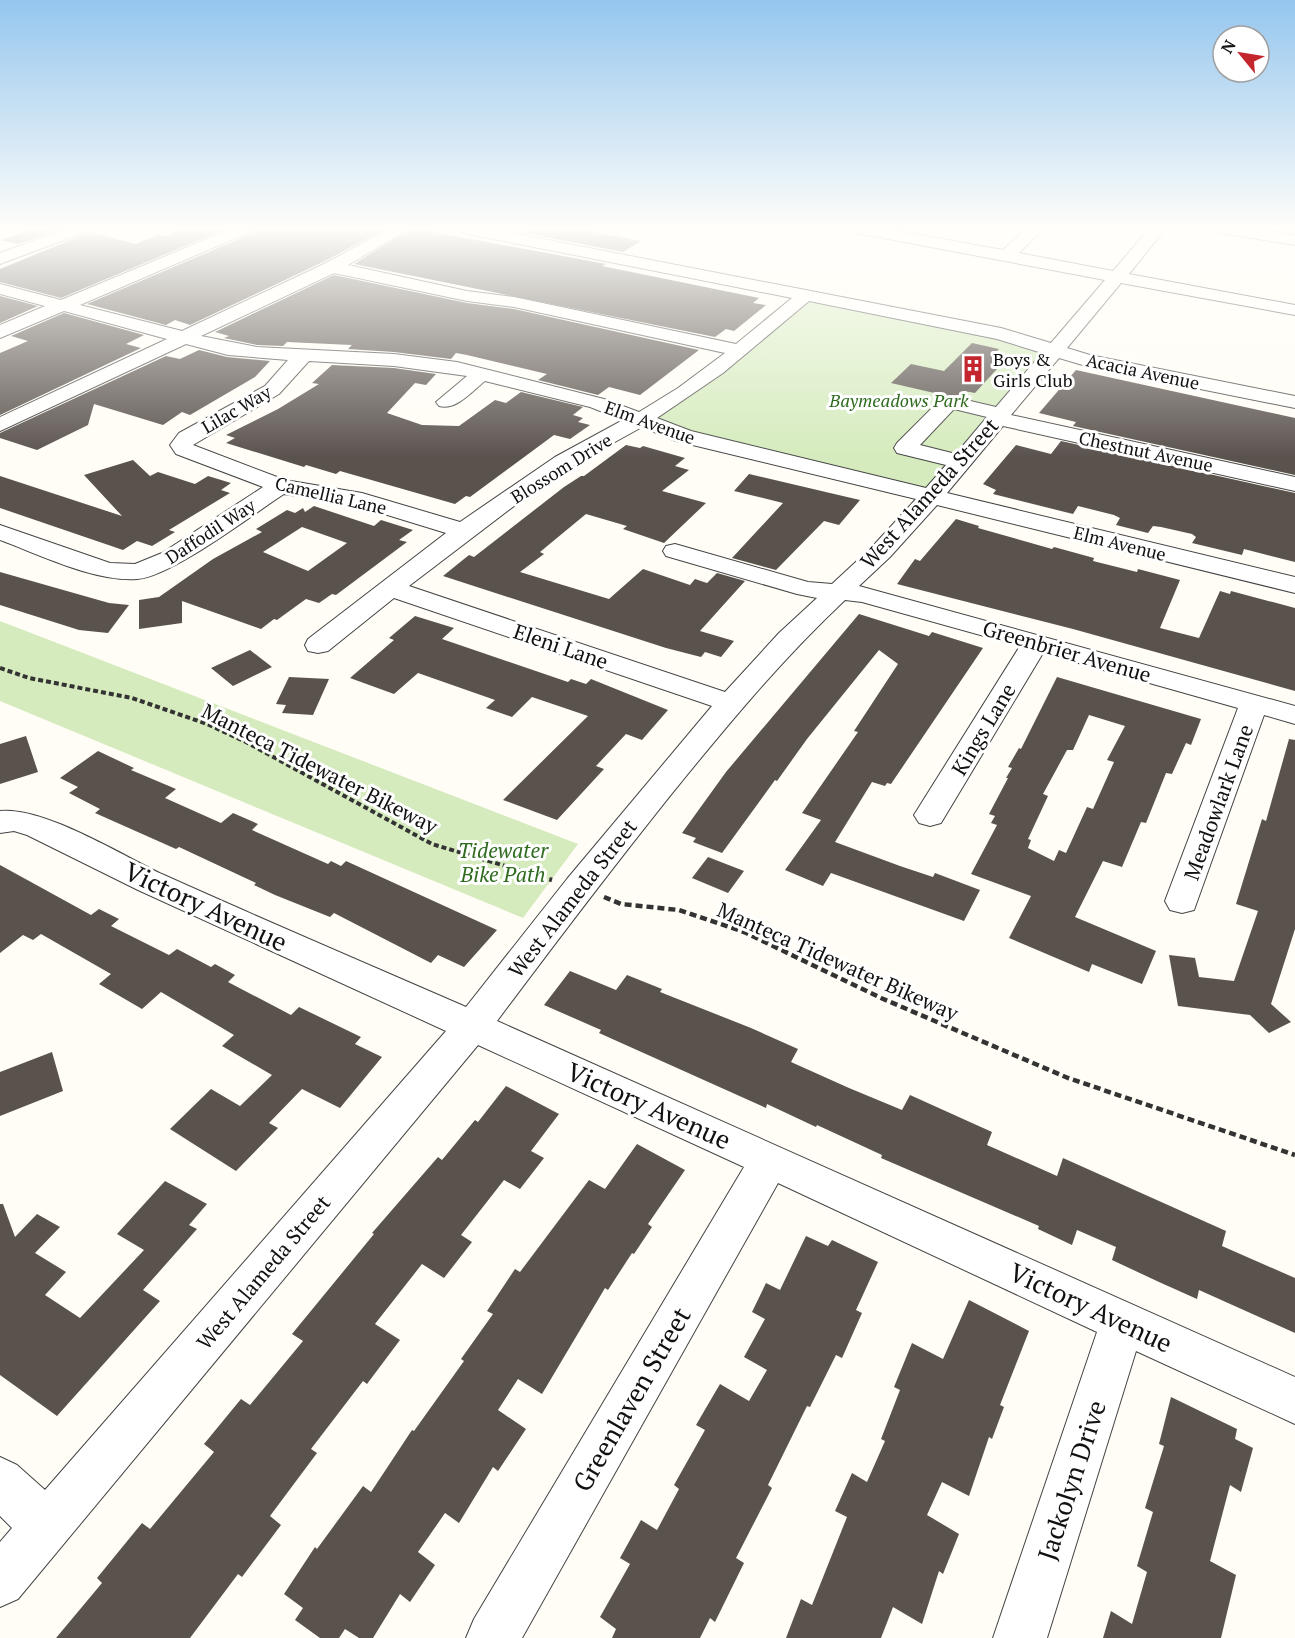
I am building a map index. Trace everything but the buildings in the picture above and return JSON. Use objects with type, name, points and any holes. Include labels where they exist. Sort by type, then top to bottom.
[{"type":"street","points":[[0,425],[253,304]]},
{"type":"street","points":[[527,304],[740,350]]},
{"type":"street","name":"Blossom Drive","points":[[318,645],[464,531],[562,462],[642,419],[685,392],[795,304]]},
{"type":"street","name":"Acacia Avenue","points":[[853,304],[1001,334],[1086,360],[1295,402]]},
{"type":"street","name":"West Alameda Street","points":[[0,1581],[472,1026],[579,887],[730,703],[788,639],[881,552],[932,496],[1094,304]]},
{"type":"street","points":[[1265,304],[1295,310]]},
{"type":"street","points":[[0,332],[64,305]]},
{"type":"street","name":"Elm Avenue","points":[[64,305],[228,349],[303,356],[422,362],[482,374],[597,403],[684,436],[1295,585]]},
{"type":"street","name":"Lilac Way","points":[[192,435],[272,390],[303,356]]},
{"type":"street","points":[[446,402],[482,374]]},
{"type":"street","name":"Chestnut Avenue","points":[[960,462],[905,448],[949,402],[999,416],[1295,484]]},
{"type":"street","name":"Camellia Lane","points":[[192,435],[181,445],[184,449],[280,486],[362,500],[464,531]]},
{"type":"street","name":"Daffodil Way","points":[[0,532],[107,570],[138,572],[171,558],[280,486]]},
{"type":"street","name":"Greenbrier Avenue","points":[[675,551],[806,589],[864,594],[1295,715]]},
{"type":"street","name":"Eleni Lane","points":[[392,589],[730,703]]},
{"type":"street","name":"Kings Lane","points":[[930,815],[1036,643]]},
{"type":"street","name":"Meadowlark Lane","points":[[1182,901],[1254,703]]},
{"type":"street","name":"Victory Avenue","points":[[0,822],[15,820],[38,826],[150,882],[770,1160],[1295,1401]]},
{"type":"street","name":"Greenlaven Street","points":[[493,1638],[770,1160]]},
{"type":"street","name":"Jackolyn Drive","points":[[1020,1638],[1123,1321]]},
{"type":"street","points":[[0,1482],[47,1526]]},
{"type":"path","name":"Manteca Tidewater Bikeway","points":[[0,668],[28,678],[132,698],[207,724],[246,742],[432,844],[482,861],[579,887],[621,904],[679,910],[744,932],[881,998],[1068,1078],[1295,1155]]},
{"type":"green space","name":"Baymeadows Park","points":[[794,304],[849,304],[1055,350],[932,496],[642,419]]},
{"type":"green space","name":"Tidewater Bike Path","points":[[0,621],[578,844],[523,918],[0,701]]},
{"type":"place","name":"Boys & Girls Club","points":[[973,369]]}]
